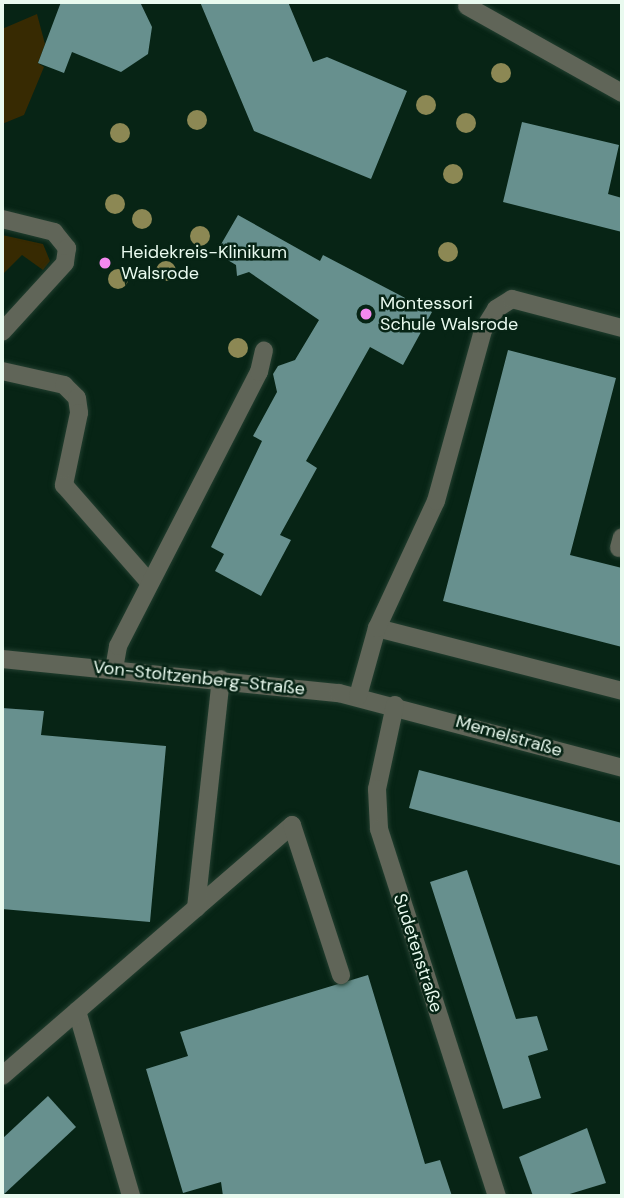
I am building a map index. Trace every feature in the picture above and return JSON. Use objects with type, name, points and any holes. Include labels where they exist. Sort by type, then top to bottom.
[{"type":"street","points":[[467,6],[622,93]]},
{"type":"street","points":[[2,219],[54,232],[67,248],[65,263],[2,332]]},
{"type":"street","points":[[358,696],[377,628],[436,501],[483,330],[496,309],[512,299],[622,328]]},
{"type":"street","points":[[114,669],[118,646],[259,372],[264,351]]},
{"type":"street","points":[[2,370],[64,385],[77,398],[79,413],[64,485],[149,582]]},
{"type":"street","points":[[377,628],[622,691]]},
{"type":"street","name":"Von-Stoltzenberg-Straße","points":[[2,659],[221,679],[358,696],[395,705]]},
{"type":"street","points":[[196,908],[221,679]]},
{"type":"street","name":"Memelstraße","points":[[395,705],[622,768]]},
{"type":"street","name":"Sudetenstraße","points":[[395,705],[377,789],[379,829],[497,1196]]},
{"type":"street","points":[[2,1076],[292,825],[341,975]]},
{"type":"street","points":[[77,1011],[131,1196]]},
{"type":"shaded area","points":[[37,14],[45,44],[38,63],[44,67],[24,115],[2,124],[2,29]]},
{"type":"shaded area","points":[[2,235],[43,244],[50,261],[43,270],[22,255],[2,275]]},
{"type":"building","points":[[61,2],[140,2],[152,27],[148,54],[121,72],[72,52],[64,73],[38,63]]},
{"type":"building","points":[[200,2],[288,2],[313,62],[327,57],[407,91],[371,179],[254,131]]},
{"type":"building","points":[[522,122],[619,145],[608,194],[622,198],[622,232],[503,202]]},
{"type":"building","points":[[238,215],[320,261],[323,255],[432,312],[403,365],[370,347],[306,461],[317,468],[280,535],[291,540],[261,596],[215,571],[224,554],[211,547],[262,441],[253,436],[277,392],[273,374],[278,366],[295,360],[319,320],[249,272],[237,276],[236,265],[216,253]]},
{"type":"building","points":[[508,350],[616,378],[570,555],[622,568],[622,647],[443,601]]},
{"type":"building","points":[[2,708],[44,711],[41,735],[166,746],[150,922],[2,909]]},
{"type":"building","points":[[419,770],[622,823],[622,866],[409,808]]},
{"type":"building","points":[[467,870],[516,1019],[537,1016],[548,1050],[528,1056],[541,1098],[503,1109],[430,882]]},
{"type":"building","points":[[368,975],[425,1164],[440,1160],[452,1196],[223,1196],[221,1182],[183,1193],[146,1069],[188,1056],[180,1032]]},
{"type":"building","points":[[48,1096],[76,1127],[2,1196],[2,1139]]},
{"type":"building","points":[[587,1128],[606,1183],[563,1196],[533,1196],[519,1157]]},
{"type":"place","name":"Heidekreis-Klinikum Walsrode","points":[[105,263]]},
{"type":"place","name":"Montessori Schule Walsrode","points":[[366,314]]}]
